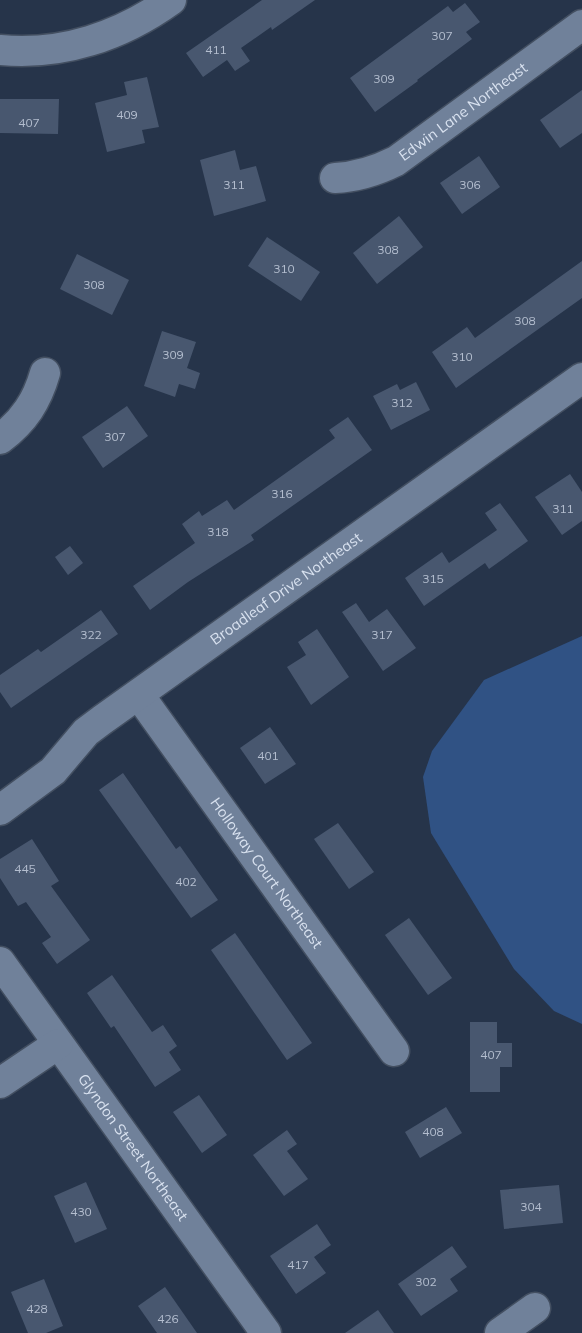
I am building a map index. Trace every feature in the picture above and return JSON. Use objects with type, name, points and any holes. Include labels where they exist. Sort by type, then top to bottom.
[{"type":"street","points":[[0,50],[19,52],[53,49],[97,39],[118,32],[149,16],[171,0]]},
{"type":"street","name":"Edwin Lane Northeast","points":[[334,178],[348,178],[373,172],[396,161],[582,25]]},
{"type":"street","points":[[0,438],[15,428],[29,411],[40,391],[45,373]]},
{"type":"street","name":"Broadleaf Drive Northeast","points":[[0,810],[53,771],[86,732],[582,378]]},
{"type":"street","name":"Holloway Court Northeast","points":[[140,695],[394,1051]]},
{"type":"street","name":"Glyndon Street Northeast","points":[[0,962],[266,1333]]},
{"type":"street","points":[[0,1083],[58,1044]]},
{"type":"street","points":[[500,1333],[535,1308]]},
{"type":"shaded area","points":[[582,636],[582,1024],[554,1011],[514,969],[431,833],[423,777],[432,751],[484,680]]},
{"type":"building","points":[[262,0],[315,0],[241,48],[250,61],[235,71],[227,60],[203,77],[186,53]]},
{"type":"building","points":[[465,3],[480,22],[466,32],[472,39],[375,112],[350,78],[448,6],[453,12]]},
{"type":"building","points":[[147,77],[159,127],[142,130],[145,143],[107,152],[95,103],[127,95],[124,82]]},
{"type":"building","points":[[582,90],[582,133],[560,148],[540,120]]},
{"type":"building","points":[[0,99],[59,99],[58,134],[0,133]]},
{"type":"building","points":[[235,150],[240,170],[256,166],[266,201],[214,216],[200,160]]},
{"type":"building","points":[[479,156],[500,187],[462,214],[440,183]]},
{"type":"building","points":[[399,216],[423,247],[377,284],[353,253]]},
{"type":"building","points":[[267,237],[320,272],[301,301],[248,266]]},
{"type":"building","points":[[77,254],[129,280],[112,315],[60,289]]},
{"type":"building","points":[[582,261],[582,298],[456,388],[432,352],[467,327],[475,338]]},
{"type":"building","points":[[162,331],[196,342],[187,368],[200,373],[195,389],[179,384],[175,397],[144,386]]},
{"type":"building","points":[[416,382],[430,410],[391,430],[373,396],[397,384],[400,390]]},
{"type":"building","points":[[127,406],[148,436],[103,468],[82,437]]},
{"type":"building","points":[[348,417],[372,450],[251,535],[254,540],[188,582],[150,610],[133,586],[195,543],[182,524],[199,511],[202,516],[227,500],[234,510],[335,438],[329,430]]},
{"type":"building","points":[[570,474],[582,492],[582,521],[562,535],[535,497]]},
{"type":"building","points":[[500,503],[528,541],[489,569],[485,563],[424,606],[405,578],[442,552],[449,563],[497,530],[485,513]]},
{"type":"building","points":[[70,546],[83,563],[68,575],[55,557]]},
{"type":"building","points":[[356,603],[369,622],[387,609],[416,648],[383,671],[342,612]]},
{"type":"building","points":[[101,610],[118,634],[11,708],[0,692],[0,675],[38,649],[41,652]]},
{"type":"building","points":[[317,629],[349,677],[311,705],[287,667],[306,655],[298,642]]},
{"type":"building","points":[[270,727],[296,764],[265,784],[240,748]]},
{"type":"building","points":[[123,773],[176,849],[180,846],[218,900],[191,918],[99,790]]},
{"type":"building","points":[[338,823],[374,872],[349,889],[314,839]]},
{"type":"building","points":[[32,839],[59,881],[51,886],[90,940],[57,964],[42,943],[51,937],[26,902],[18,906],[0,878],[0,859]]},
{"type":"building","points":[[409,918],[452,978],[428,995],[385,935]]},
{"type":"building","points":[[235,933],[312,1043],[287,1060],[211,950]]},
{"type":"building","points":[[112,975],[152,1032],[163,1025],[177,1046],[169,1052],[181,1070],[155,1087],[114,1026],[111,1028],[87,993]]},
{"type":"building","points":[[470,1022],[497,1022],[497,1043],[512,1043],[512,1067],[500,1067],[500,1092],[470,1092]]},
{"type":"building","points":[[199,1095],[227,1135],[202,1153],[173,1112]]},
{"type":"building","points":[[446,1107],[462,1133],[420,1158],[405,1132]]},
{"type":"building","points":[[287,1130],[297,1144],[287,1151],[308,1179],[284,1196],[253,1155]]},
{"type":"building","points":[[86,1182],[107,1229],[75,1243],[54,1196]]},
{"type":"building","points":[[559,1185],[563,1223],[504,1229],[500,1190]]},
{"type":"building","points":[[317,1224],[331,1245],[314,1257],[326,1273],[296,1294],[270,1256]]},
{"type":"building","points":[[452,1246],[467,1267],[450,1279],[458,1291],[421,1316],[398,1284]]},
{"type":"building","points":[[44,1279],[63,1326],[46,1333],[28,1333],[11,1292]]},
{"type":"building","points":[[165,1287],[197,1333],[157,1333],[138,1306]]},
{"type":"building","points":[[378,1310],[394,1333],[345,1333]]}]
